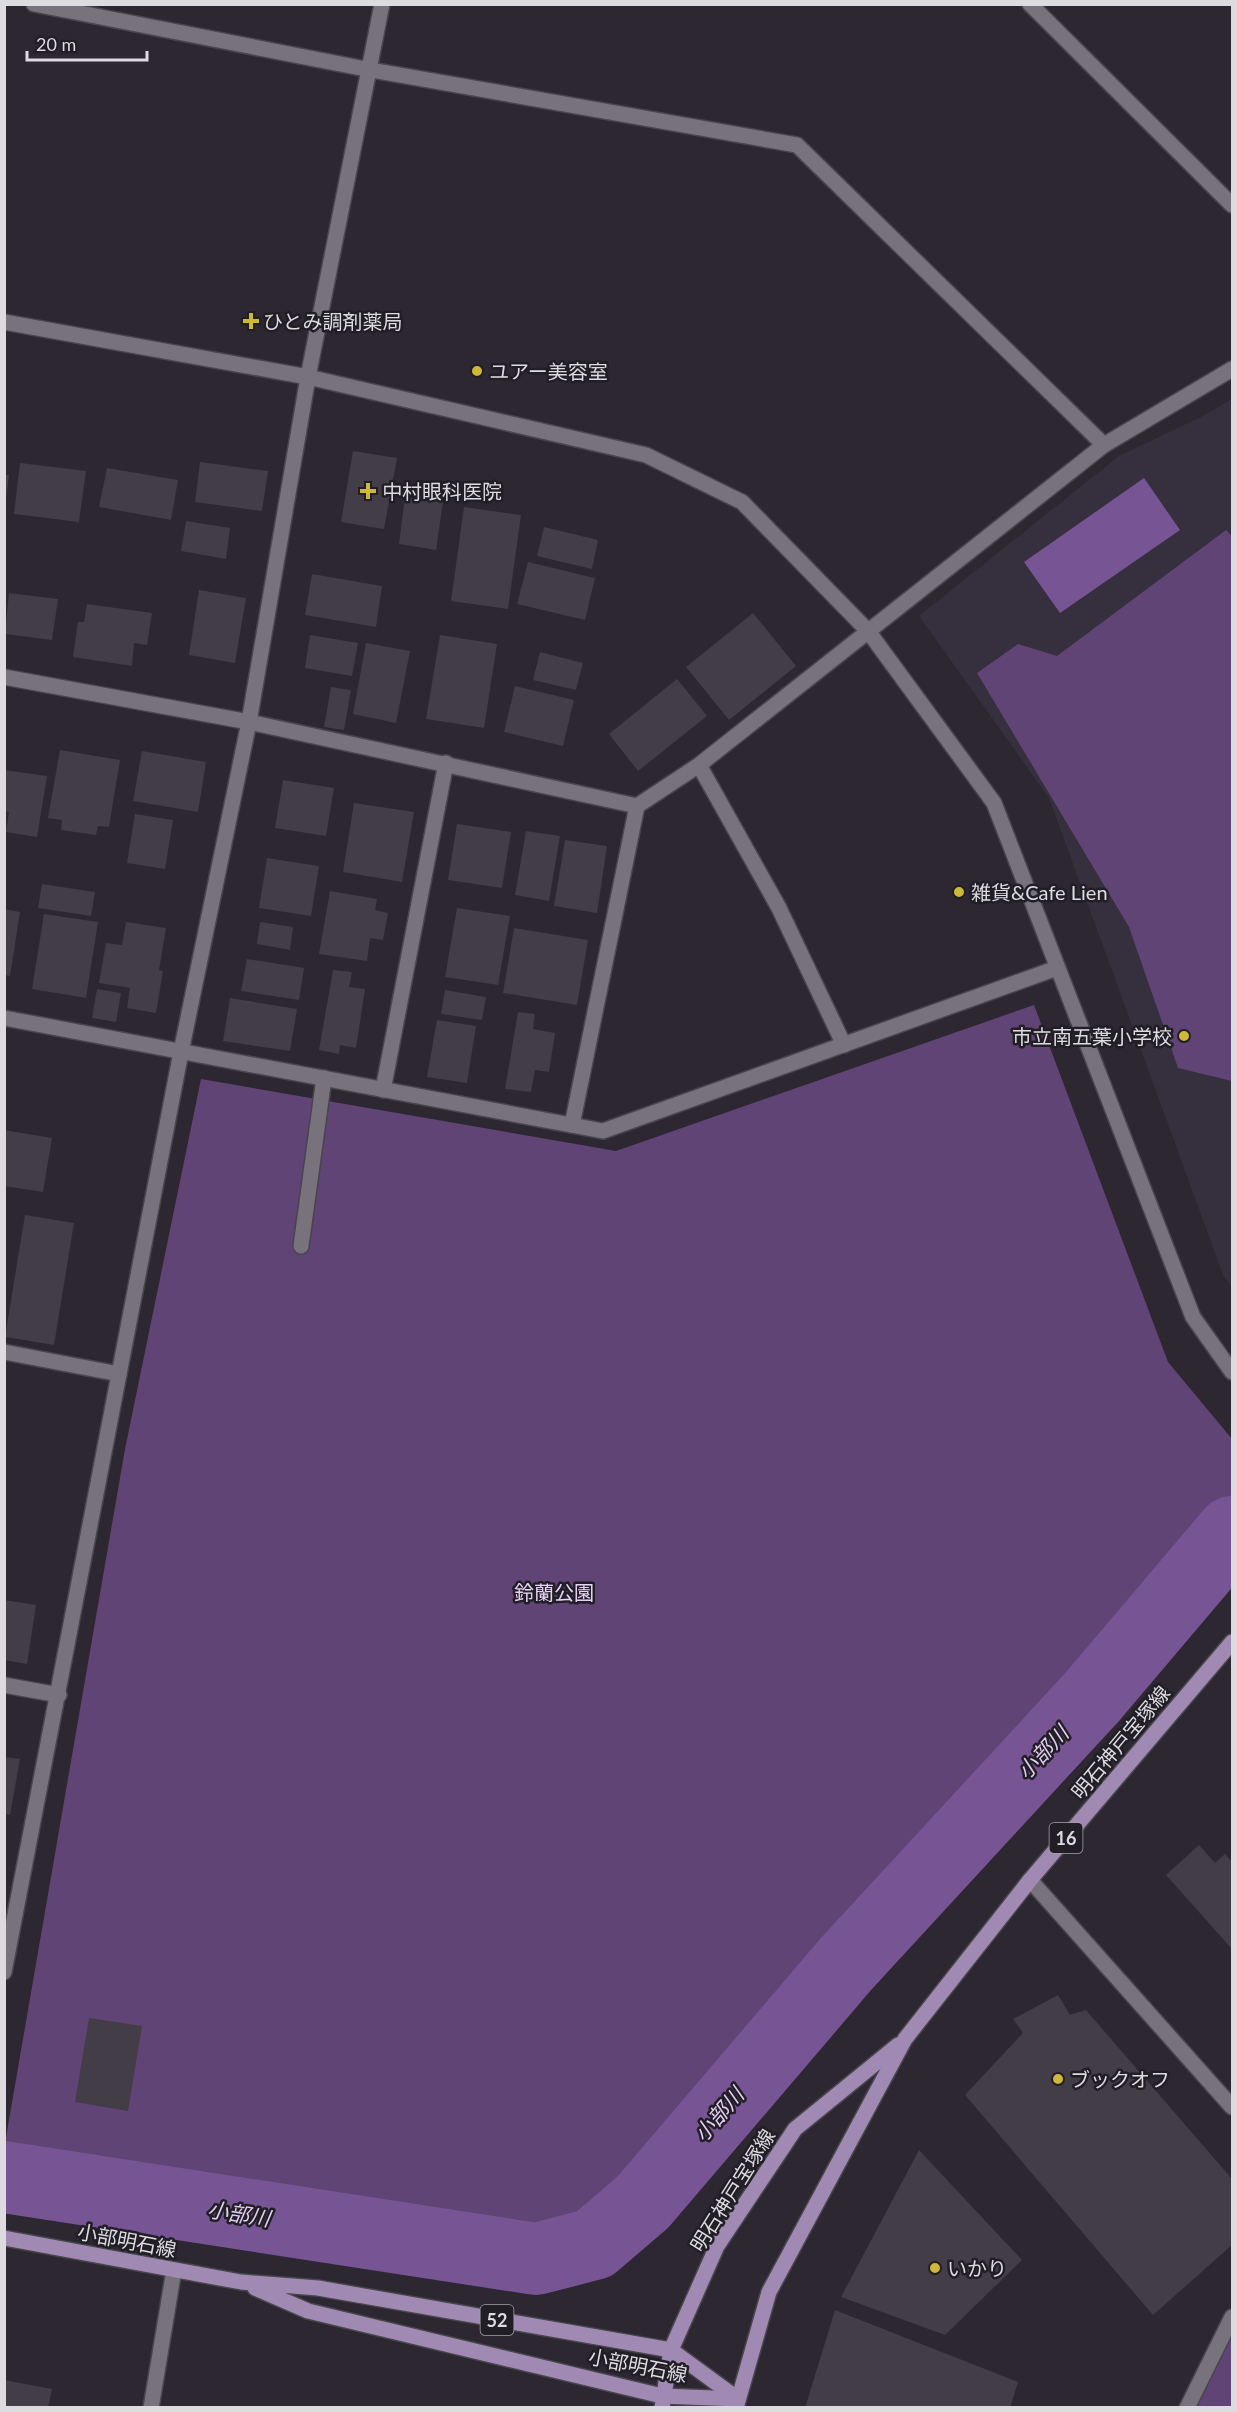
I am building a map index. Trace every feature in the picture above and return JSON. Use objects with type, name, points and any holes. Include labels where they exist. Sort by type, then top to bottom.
[{"type":"main road","name":"明石神戸宝塚線","points":[[737,2403],[769,2292],[905,2039],[1030,1880],[1233,1642]]},
{"type":"main road","name":"明石神戸宝塚線","points":[[662,2402],[671,2350],[717,2246],[795,2129],[905,2039]]},
{"type":"main road","name":"小部明石線","points":[[4,2238],[241,2283],[318,2288],[671,2350],[737,2403]]},
{"type":"main road","name":"小部明石線","points":[[241,2283],[309,2311],[662,2402],[737,2403]]},
{"type":"street","points":[[34,4],[371,70],[797,145],[1104,445]]},
{"type":"street","points":[[4,1972],[181,1052],[249,722],[308,377],[371,70],[382,4]]},
{"type":"street","points":[[1030,4],[1233,205]]},
{"type":"street","points":[[4,322],[308,377],[646,456],[742,502],[868,631],[994,803],[1193,1317],[1233,1372]]},
{"type":"street","points":[[572,1125],[637,806],[699,765],[1104,445],[1233,369]]},
{"type":"street","points":[[4,676],[249,722],[637,806]]},
{"type":"street","points":[[383,1090],[446,763]]},
{"type":"street","points":[[699,765],[779,908],[844,1044]]},
{"type":"street","points":[[4,1018],[603,1131],[1057,968]]},
{"type":"street","points":[[301,1246],[324,1078]]},
{"type":"street","points":[[4,1352],[119,1374]]},
{"type":"street","points":[[4,1685],[59,1695]]},
{"type":"street","points":[[1030,1880],[1233,2107]]},
{"type":"street","points":[[151,2408],[174,2270]]},
{"type":"street","points":[[1187,2408],[1233,2317]]},
{"type":"shaded area","name":"市立南五葉小学校","points":[[1232,399],[1232,1287],[1223,1275],[1049,798],[919,616],[1119,456],[1203,416]]},
{"type":"shaded area","points":[[1144,478],[1180,530],[1060,613],[1024,562]]},
{"type":"green space","points":[[1226,530],[1232,536],[1232,1081],[1178,1068],[1129,927],[977,673],[1018,644],[1057,656]]},
{"type":"green space","name":"鈴蘭公園","points":[[1034,1005],[1168,1362],[1232,1439],[1232,1496],[1081,1684],[821,1959],[632,2190],[587,2228],[530,2240],[5,2155],[5,2143],[125,1449],[201,1079],[616,1151]]},
{"type":"green space","points":[[1232,2317],[1232,2407],[1187,2407]]},
{"type":"building","points":[[353,451],[397,458],[384,529],[341,522]]},
{"type":"building","points":[[200,462],[268,471],[262,511],[195,502]]},
{"type":"building","points":[[20,463],[86,471],[79,522],[14,514]]},
{"type":"building","points":[[107,468],[178,480],[171,520],[99,507]]},
{"type":"building","points":[[4,475],[9,475],[6,499],[4,499]]},
{"type":"building","points":[[405,497],[443,502],[436,550],[399,544]]},
{"type":"building","points":[[464,507],[521,515],[508,609],[451,601]]},
{"type":"building","points":[[186,521],[230,528],[226,559],[181,551]]},
{"type":"building","points":[[544,527],[598,540],[592,569],[537,556]]},
{"type":"building","points":[[528,562],[595,578],[585,620],[517,604]]},
{"type":"building","points":[[312,574],[382,586],[376,627],[305,615]]},
{"type":"building","points":[[199,590],[246,598],[235,663],[189,655]]},
{"type":"building","points":[[9,593],[58,599],[52,640],[5,634]]},
{"type":"building","points":[[87,604],[152,613],[147,645],[134,643],[132,666],[73,657],[78,622],[84,622]]},
{"type":"building","points":[[753,613],[796,666],[729,720],[686,667]]},
{"type":"building","points":[[310,635],[358,643],[352,676],[305,668]]},
{"type":"building","points":[[440,635],[497,644],[484,728],[426,719]]},
{"type":"building","points":[[366,643],[410,651],[396,723],[353,714]]},
{"type":"building","points":[[540,652],[583,663],[576,690],[533,680]]},
{"type":"building","points":[[677,679],[707,716],[638,771],[609,734]]},
{"type":"building","points":[[515,686],[574,700],[563,746],[504,732]]},
{"type":"building","points":[[331,687],[351,690],[344,730],[324,727]]},
{"type":"building","points":[[60,750],[120,760],[109,827],[98,826],[96,835],[61,830],[62,820],[48,818]]},
{"type":"building","points":[[142,751],[206,762],[198,812],[133,801]]},
{"type":"building","points":[[4,770],[47,776],[37,837],[6,832],[9,812],[4,811]]},
{"type":"building","points":[[283,780],[334,788],[326,836],[275,828]]},
{"type":"building","points":[[354,803],[414,812],[402,882],[343,872]]},
{"type":"building","points":[[135,814],[173,820],[165,869],[127,863]]},
{"type":"building","points":[[457,824],[511,832],[502,888],[448,880]]},
{"type":"building","points":[[526,831],[560,836],[549,901],[515,895]]},
{"type":"building","points":[[565,840],[607,846],[597,913],[554,906]]},
{"type":"building","points":[[267,858],[319,866],[311,916],[259,908]]},
{"type":"building","points":[[42,884],[95,892],[91,916],[38,908]]},
{"type":"building","points":[[330,891],[377,899],[375,910],[388,913],[383,940],[370,938],[367,961],[319,954]]},
{"type":"building","points":[[457,908],[510,916],[498,985],[445,977]]},
{"type":"building","points":[[4,909],[20,912],[10,976],[4,975]]},
{"type":"building","points":[[44,914],[98,922],[86,998],[32,989]]},
{"type":"building","points":[[126,922],[166,928],[159,970],[163,971],[156,1013],[127,1008],[130,988],[99,983],[106,943],[122,945]]},
{"type":"building","points":[[260,922],[293,927],[290,950],[257,944]]},
{"type":"building","points":[[514,928],[588,940],[577,1005],[503,993]]},
{"type":"building","points":[[247,959],[304,968],[299,1000],[241,991]]},
{"type":"building","points":[[333,970],[352,972],[349,987],[365,989],[356,1048],[340,1045],[339,1054],[319,1050]]},
{"type":"building","points":[[97,989],[121,993],[116,1022],[92,1018]]},
{"type":"building","points":[[445,990],[486,997],[482,1020],[441,1014]]},
{"type":"building","points":[[230,998],[297,1009],[290,1051],[223,1041]]},
{"type":"building","points":[[518,1012],[535,1014],[533,1029],[555,1033],[549,1072],[535,1070],[531,1092],[505,1089]]},
{"type":"building","points":[[437,1020],[476,1026],[467,1083],[427,1077]]},
{"type":"building","points":[[4,1130],[52,1138],[43,1192],[4,1186]]},
{"type":"building","points":[[25,1215],[74,1223],[54,1345],[5,1337]]},
{"type":"building","points":[[4,1600],[36,1605],[27,1664],[4,1660]]},
{"type":"building","points":[[4,1757],[20,1759],[10,1815],[4,1814]]},
{"type":"building","points":[[1199,1845],[1215,1863],[1225,1854],[1232,1862],[1232,1949],[1166,1875]]},
{"type":"building","points":[[1058,1995],[1070,2015],[1086,2010],[1232,2179],[1232,2245],[1153,2315],[965,2095],[1023,2033],[1013,2019]]},
{"type":"building","points":[[89,2018],[142,2026],[128,2111],[75,2102]]},
{"type":"building","points":[[919,2150],[1022,2260],[945,2335],[841,2297]]},
{"type":"building","points":[[835,2310],[1018,2382],[1010,2408],[805,2408]]},
{"type":"building","points":[[4,2380],[52,2389],[48,2408],[4,2408]]},
{"type":"waterway","name":"小部川","points":[[4,2177],[536,2259],[594,2244],[643,2202],[846,1964],[1093,1696],[1232,1532]]},
{"type":"place","name":"ひとみ調剤薬局","points":[[251,321]]},
{"type":"place","name":"ユアー美容室","points":[[477,371]]},
{"type":"place","name":"中村眼科医院","points":[[368,491]]},
{"type":"place","name":"雑貨&Cafe Lien","points":[[959,892]]},
{"type":"place","name":"市立南五葉小学校","points":[[1184,1036]]},
{"type":"place","name":"ブックオフ","points":[[1058,2079]]},
{"type":"place","name":"いかり","points":[[935,2268]]}]
